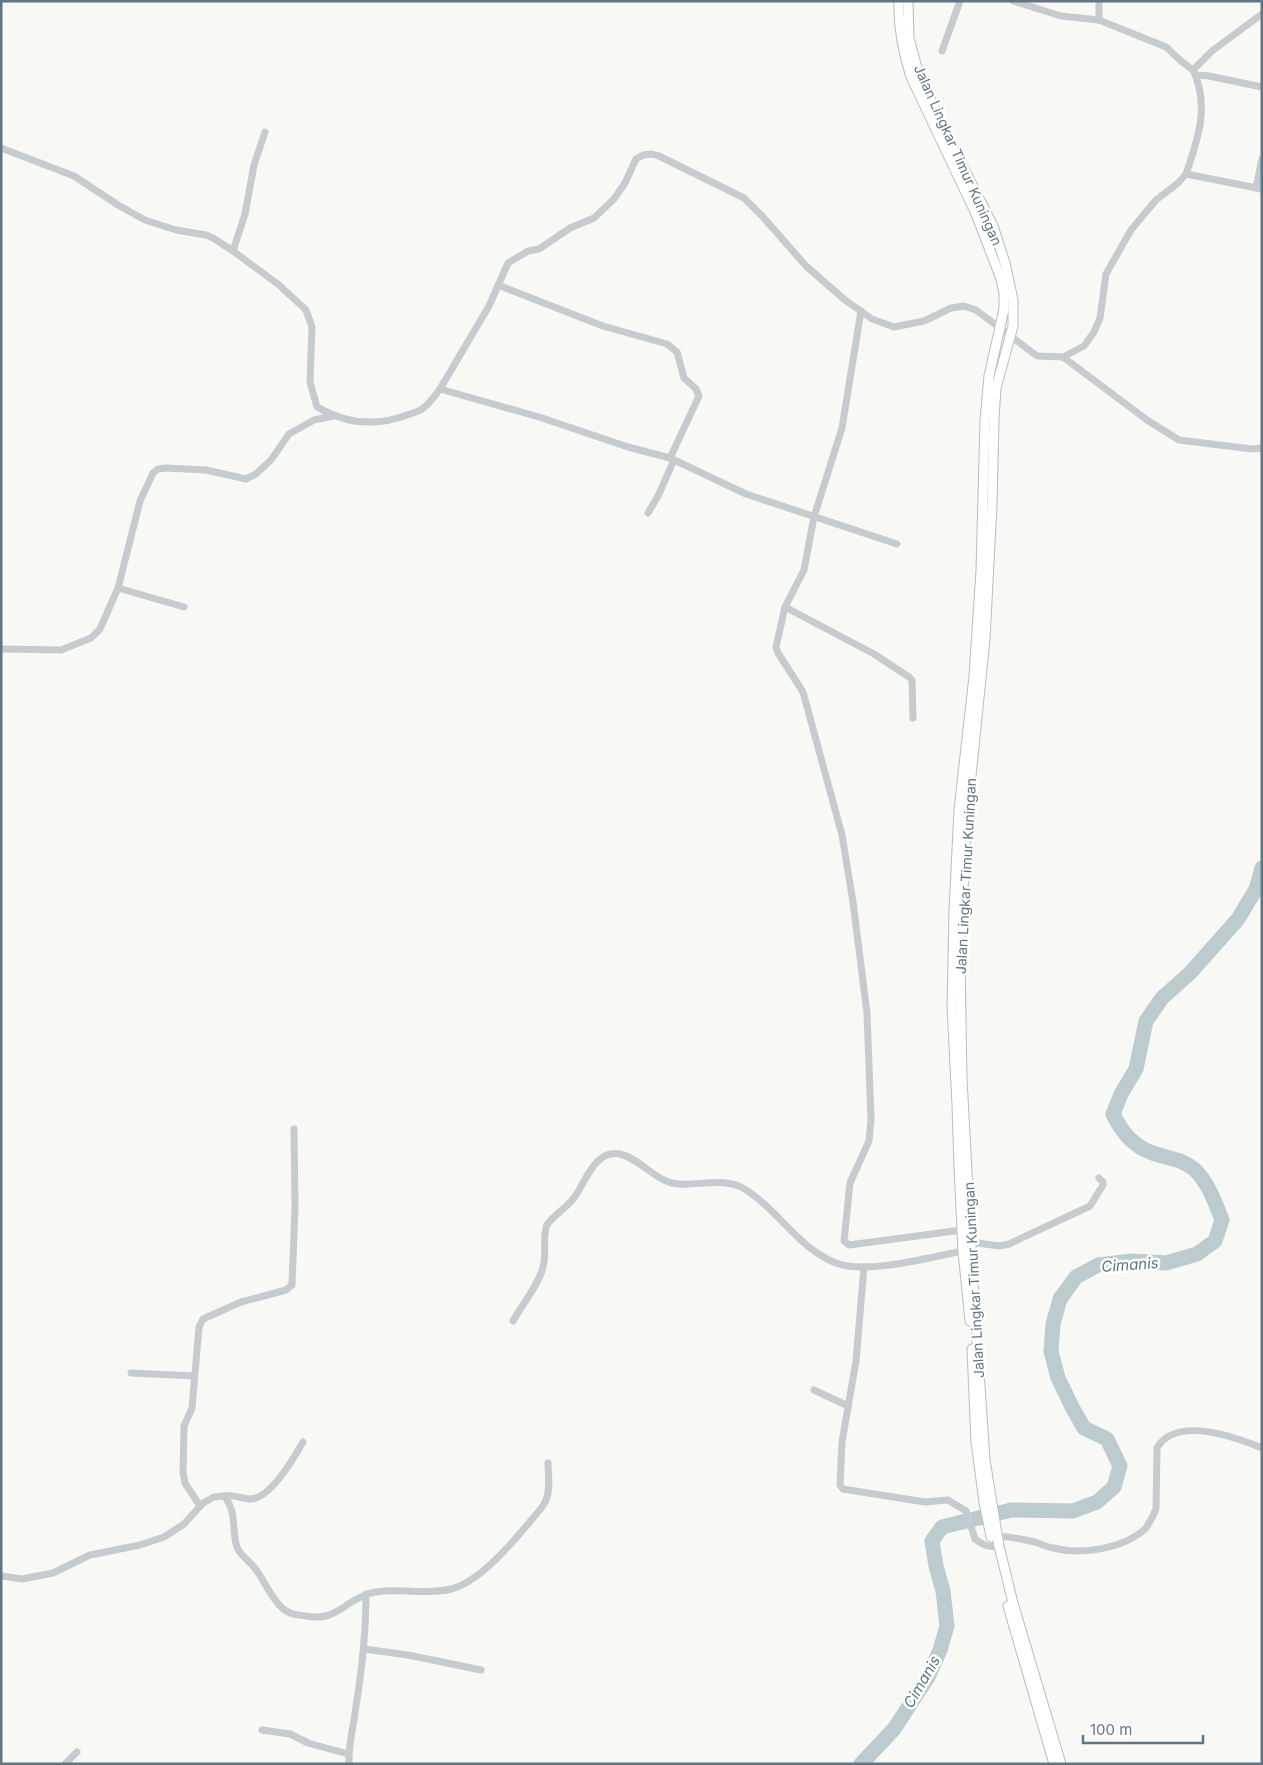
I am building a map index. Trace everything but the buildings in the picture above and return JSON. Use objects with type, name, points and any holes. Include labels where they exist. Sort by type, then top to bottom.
[{"type":"main road","name":"Jalan Lingkar Timur Kuningan","points":[[899,1],[900,35],[911,77],[976,214],[1001,279],[1004,309],[989,376],[985,421],[982,553],[974,676],[959,810],[952,1007],[963,1252],[971,1332],[976,1442],[996,1546],[1061,1764]]},
{"type":"main road","name":"Jalan Lingkar Timur Kuningan","points":[[908,1],[909,38],[918,71],[943,127],[993,226],[1005,263],[1013,300],[1014,316],[996,388],[985,639],[966,825],[961,946],[962,1079],[988,1500]]},
{"type":"main road","points":[[996,1546],[1013,1626],[1054,1764]]},
{"type":"street","points":[[942,51],[960,1]]},
{"type":"street","points":[[1013,1],[1061,16],[1099,20],[1166,47],[1195,72],[1262,87]]},
{"type":"street","points":[[1099,1],[1099,20]]},
{"type":"street","points":[[1195,72],[1212,51],[1262,14]]},
{"type":"street","points":[[1,148],[74,176],[145,220],[176,230],[206,235],[233,251],[279,285],[308,313],[312,327],[310,382],[317,407],[333,416],[359,423],[378,423],[400,418],[421,410],[440,389],[489,306],[508,262],[528,251],[538,249],[570,228],[594,218],[614,199],[625,183],[636,158],[652,154],[744,198],[806,266],[872,319],[894,327],[924,321],[951,308],[964,306],[976,310],[1001,327],[1010,337],[1037,356],[1063,357],[1084,346],[1094,332],[1100,318],[1106,274],[1131,230],[1156,200],[1178,183],[1186,174],[1199,137],[1202,121],[1201,100],[1195,72]]},
{"type":"street","points":[[233,251],[245,214],[254,166],[265,132]]},
{"type":"street","points":[[1186,174],[1259,188],[1262,159]]},
{"type":"street","points":[[498,285],[603,326],[667,344],[677,352],[684,378],[696,389],[700,396],[658,496],[648,513]]},
{"type":"street","points":[[861,311],[842,428],[814,517],[804,570],[785,607],[776,647],[803,692],[837,818],[853,902],[867,1013],[871,1119],[868,1146],[853,1172],[850,1182],[844,1241],[849,1245],[962,1230]]},
{"type":"street","points":[[1063,357],[1147,420],[1179,440],[1252,449],[1262,448]]},
{"type":"street","points":[[440,389],[539,417],[628,447],[672,459],[746,494],[897,544]]},
{"type":"street","points":[[1,649],[61,650],[91,638],[100,629],[118,588],[140,501],[153,473],[158,469],[197,469],[246,479],[256,474],[272,460],[289,434],[314,420],[333,416]]},
{"type":"street","points":[[118,588],[184,607]]},
{"type":"street","points":[[785,607],[874,654],[909,677],[912,683],[913,718]]},
{"type":"street","points":[[200,1506],[185,1483],[183,1472],[184,1426],[192,1408],[200,1322],[241,1302],[286,1290],[292,1284],[295,1207],[294,1129]]},
{"type":"street","points":[[513,1321],[541,1273],[545,1258],[545,1230],[547,1225],[576,1195],[595,1164],[606,1155],[613,1153],[632,1159],[666,1181],[740,1186],[772,1210],[796,1235],[818,1253],[836,1263],[864,1267],[963,1252]]},
{"type":"street","points":[[971,1242],[1004,1245],[1090,1206],[1103,1185],[1099,1178]]},
{"type":"street","points":[[864,1267],[856,1361],[842,1442],[840,1485],[843,1489],[925,1502],[948,1500],[966,1511],[975,1539],[980,1543],[996,1546]]},
{"type":"street","points":[[131,1373],[194,1376]]},
{"type":"street","points":[[814,1390],[848,1406]]},
{"type":"street","points":[[994,1533],[1052,1548],[1068,1550],[1094,1549],[1118,1544],[1134,1537],[1146,1528],[1152,1518],[1156,1509],[1157,1448],[1160,1442],[1167,1437],[1179,1432],[1198,1431],[1234,1438],[1262,1448]]},
{"type":"street","points":[[1,1576],[22,1579],[53,1572],[90,1555],[140,1546],[164,1537],[184,1524],[203,1503],[214,1497],[239,1496],[251,1499],[263,1493],[280,1479],[304,1442]]},
{"type":"street","points":[[224,1496],[231,1508],[237,1547],[259,1573],[281,1608],[286,1611],[316,1618],[324,1618],[366,1594],[379,1591],[422,1592],[452,1589],[478,1575],[515,1540],[546,1501],[549,1488],[548,1462]]},
{"type":"street","points":[[349,1764],[348,1754],[364,1649],[366,1594]]},
{"type":"street","points":[[364,1649],[408,1655],[481,1670]]},
{"type":"street","points":[[262,1730],[290,1734],[308,1743],[348,1754]]},
{"type":"street","points":[[65,1764],[77,1752]]},
{"type":"waterway","name":"Cimanis","points":[[861,1764],[894,1729],[928,1677],[940,1650],[947,1626],[943,1591],[932,1541],[942,1527],[1011,1510],[1073,1511],[1097,1502],[1114,1487],[1120,1466],[1107,1439],[1084,1428],[1058,1378],[1051,1351],[1053,1324],[1060,1299],[1076,1277],[1098,1265],[1132,1261],[1166,1263],[1197,1254],[1215,1241],[1222,1220],[1211,1193],[1199,1174],[1189,1165],[1155,1154],[1132,1141],[1123,1132],[1113,1114],[1121,1094],[1136,1069],[1146,1021],[1162,998],[1190,973],[1238,919],[1256,889],[1262,868]]}]
